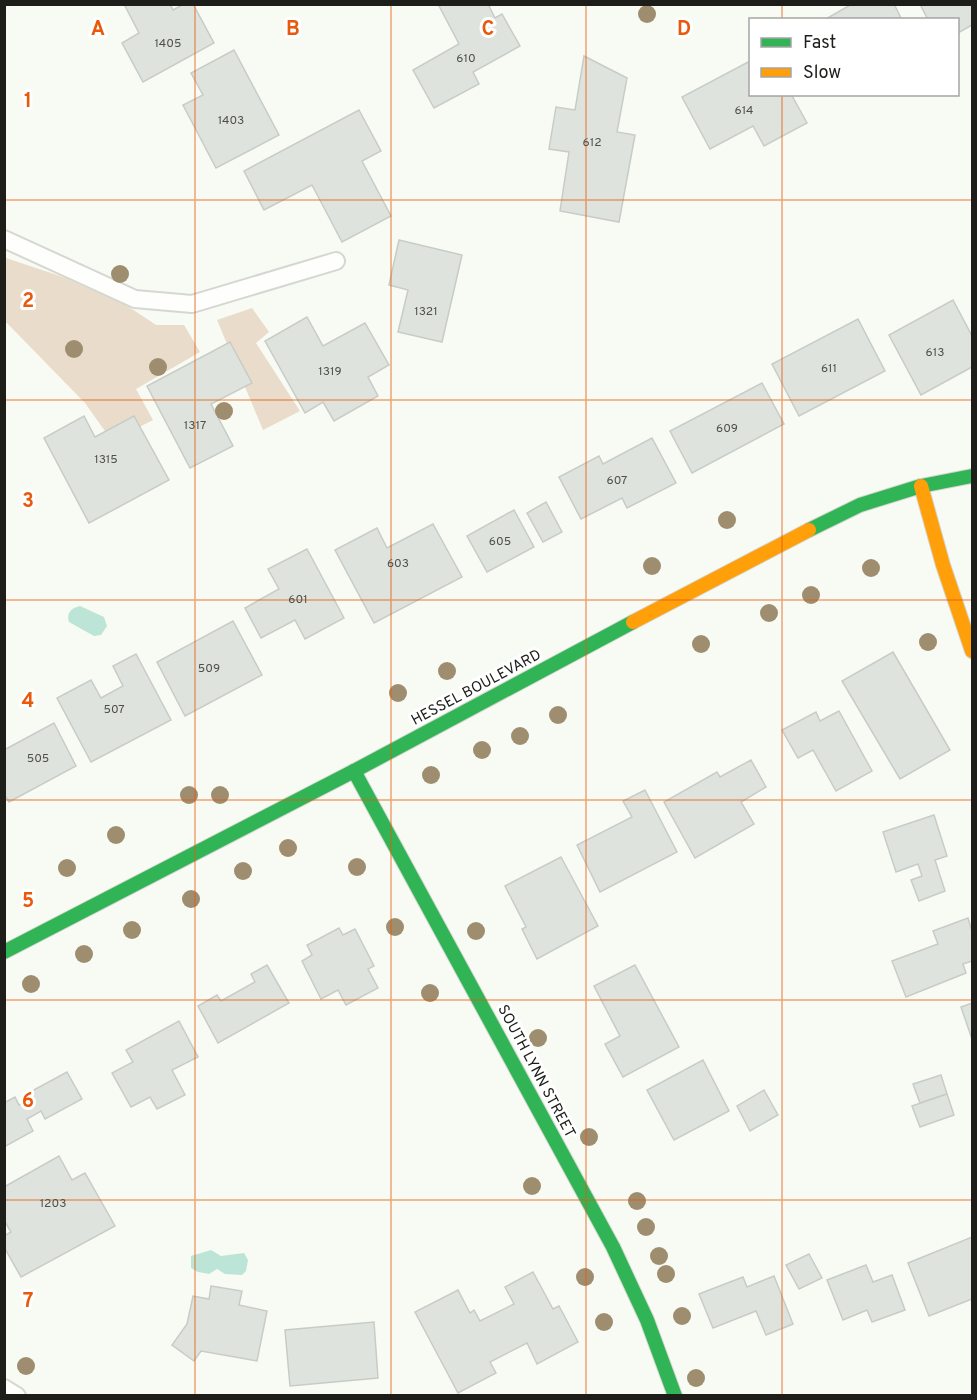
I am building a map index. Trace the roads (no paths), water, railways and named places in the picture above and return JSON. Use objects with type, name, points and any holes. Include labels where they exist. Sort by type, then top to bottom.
[{"type":"street","name":"HESSEL BOULEVARD","points":[[4,951],[354,771],[780,544],[860,505],[921,486],[972,476]]},
{"type":"street","points":[[921,486],[943,565],[972,651]]},
{"type":"street","name":"SOUTH LYNN STREET","points":[[354,771],[575,1176],[631,1284],[664,1361],[675,1395]]},
{"type":"lane","points":[[4,239],[135,298],[155,302],[192,304],[336,261]]},
{"type":"lane","points":[[4,1388],[17,1395]]}]
